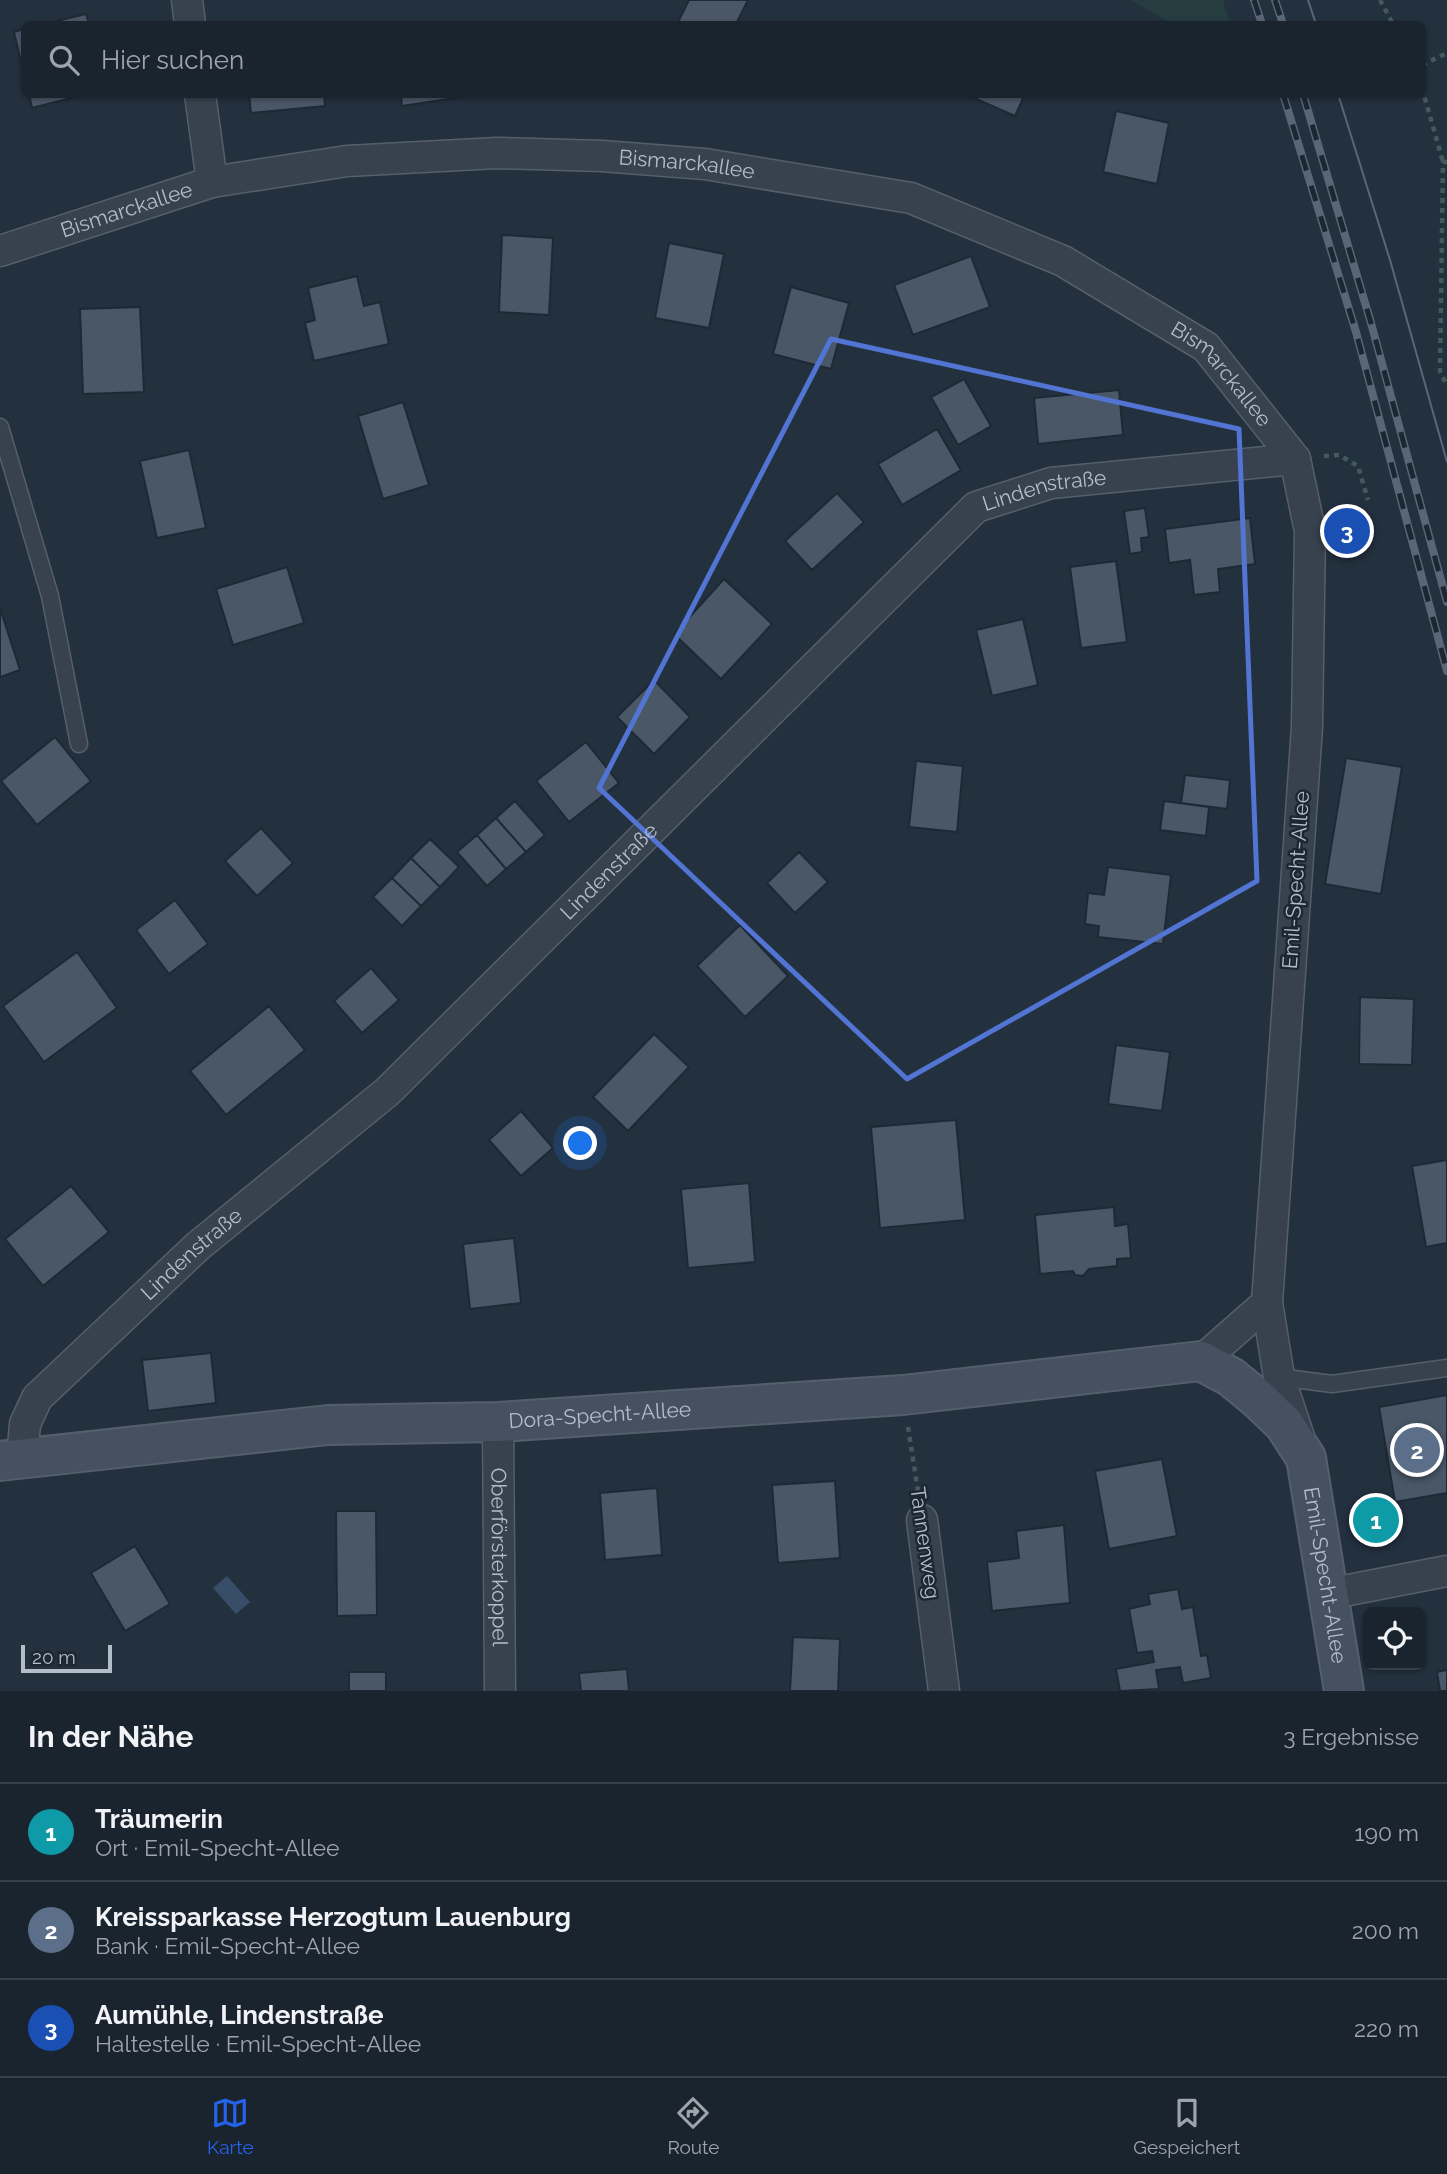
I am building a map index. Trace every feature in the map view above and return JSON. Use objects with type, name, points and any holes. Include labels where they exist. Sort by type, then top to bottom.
[{"type":"street","points":[[187,0],[190,21]]},
{"type":"street","points":[[201,98],[212,182]]},
{"type":"street","name":"Bismarckallee","points":[[0,251],[212,182],[346,161],[497,153],[602,156],[705,164],[911,198],[1063,261],[1206,347],[1295,459]]},
{"type":"street","name":"Emil-Specht-Allee","points":[[1295,459],[1310,531],[1307,727],[1266,1303],[1279,1377],[1306,1458],[1344,1691]]},
{"type":"street","name":"Lindenstraße","points":[[11,1460],[37,1398],[198,1246],[387,1092],[976,507],[1051,484],[1295,459]]},
{"type":"street","points":[[1201,1361],[1266,1303]]},
{"type":"street","name":"Emil-Specht-Allee","points":[[1201,1361],[1231,1377],[1259,1400],[1284,1424],[1306,1458]]},
{"type":"street","name":"Dora-Specht-Allee","points":[[11,1460],[328,1425],[498,1422],[904,1395],[1201,1361]]},
{"type":"street","name":"Oberförsterkoppel","points":[[498,1422],[500,1691]]},
{"type":"street","name":"Tannenweg","points":[[922,1520],[944,1691]]},
{"type":"street","points":[[1328,1594],[1447,1572]]},
{"type":"lane","points":[[0,428],[50,596],[79,744]]},
{"type":"lane","points":[[1279,1377],[1332,1384],[1447,1368]]},
{"type":"path","points":[[1380,0],[1392,21]]},
{"type":"path","points":[[1426,63],[1447,52]]},
{"type":"path","points":[[1426,98],[1445,162],[1440,371],[1447,387]]},
{"type":"path","points":[[1358,466],[1368,500]]},
{"type":"path","name":"Tannenweg","points":[[904,1395],[922,1520]]},
{"type":"highlighted area","points":[[831,339],[1239,429],[1257,881],[907,1079],[599,788]]},
{"type":"green space","points":[[1131,0],[1223,0],[1229,21],[1167,21]]},
{"type":"water","points":[[227,1576],[250,1602],[236,1614],[213,1588]]},
{"type":"building","points":[[689,0],[748,0],[738,21],[678,21]]},
{"type":"building","points":[[86,14],[88,21],[57,21]]},
{"type":"building","points":[[21,30],[21,62],[14,32]]},
{"type":"building","points":[[30,98],[71,98],[32,108]]},
{"type":"building","points":[[249,98],[324,98],[325,106],[251,113]]},
{"type":"building","points":[[401,98],[455,98],[402,106]]},
{"type":"building","points":[[974,98],[1023,98],[1015,116]]},
{"type":"building","points":[[1116,111],[1169,123],[1157,184],[1103,172]]},
{"type":"building","points":[[502,235],[553,238],[549,315],[499,312]]},
{"type":"building","points":[[669,243],[724,254],[709,328],[655,318]]},
{"type":"building","points":[[971,256],[990,307],[913,335],[894,285]]},
{"type":"building","points":[[357,276],[364,306],[380,302],[389,344],[314,361],[305,323],[315,320],[308,288]]},
{"type":"building","points":[[791,287],[849,303],[831,369],[773,354]]},
{"type":"building","points":[[140,307],[144,392],[83,394],[80,309]]},
{"type":"building","points":[[964,379],[991,426],[958,445],[931,397]]},
{"type":"building","points":[[1119,390],[1123,435],[1038,444],[1034,398]]},
{"type":"building","points":[[403,402],[429,485],[383,499],[358,416]]},
{"type":"building","points":[[937,429],[961,470],[902,505],[878,464]]},
{"type":"building","points":[[189,450],[206,528],[157,538],[140,461]]},
{"type":"building","points":[[837,493],[864,522],[812,570],[785,541]]},
{"type":"building","points":[[1145,508],[1149,537],[1141,538],[1142,552],[1130,554],[1124,511]]},
{"type":"building","points":[[1250,518],[1255,564],[1218,569],[1220,592],[1194,595],[1190,560],[1169,563],[1165,529]]},
{"type":"building","points":[[1116,561],[1127,642],[1081,648],[1070,567]]},
{"type":"building","points":[[287,567],[304,623],[233,645],[216,589]]},
{"type":"building","points":[[724,579],[772,624],[721,679],[674,634]]},
{"type":"building","points":[[0,608],[20,670],[0,677]]},
{"type":"building","points":[[1023,619],[1038,685],[992,696],[976,630]]},
{"type":"building","points":[[654,680],[690,717],[654,754],[617,717]]},
{"type":"building","points":[[55,737],[91,781],[37,825],[1,781]]},
{"type":"building","points":[[586,742],[619,783],[569,822],[536,781]]},
{"type":"building","points":[[1346,758],[1402,767],[1381,894],[1325,884]]},
{"type":"building","points":[[916,761],[963,766],[957,832],[909,827]]},
{"type":"building","points":[[1185,775],[1230,780],[1227,809],[1181,803]]},
{"type":"building","points":[[515,801],[545,835],[526,852],[496,818]]},
{"type":"building","points":[[1164,801],[1209,807],[1206,836],[1160,830]]},
{"type":"building","points":[[496,818],[526,852],[506,869],[477,835]]},
{"type":"building","points":[[261,828],[293,863],[257,896],[225,861]]},
{"type":"building","points":[[477,835],[506,869],[487,886],[457,852]]},
{"type":"building","points":[[430,839],[459,867],[440,887],[411,858]]},
{"type":"building","points":[[799,852],[828,882],[795,913],[767,883]]},
{"type":"building","points":[[411,858],[440,887],[421,906],[392,878]]},
{"type":"building","points":[[1108,867],[1171,875],[1163,944],[1098,937],[1099,926],[1085,924],[1088,893],[1104,895]]},
{"type":"building","points":[[392,878],[421,906],[402,926],[373,897]]},
{"type":"building","points":[[175,900],[208,944],[169,974],[136,930]]},
{"type":"building","points":[[740,925],[788,976],[745,1017],[697,966]]},
{"type":"building","points":[[77,952],[117,1008],[44,1062],[3,1006]]},
{"type":"building","points":[[371,968],[399,1000],[362,1033],[334,1001]]},
{"type":"building","points":[[1360,997],[1414,999],[1412,1065],[1359,1064]]},
{"type":"building","points":[[269,1006],[305,1050],[226,1115],[190,1071]]},
{"type":"building","points":[[654,1034],[689,1067],[628,1131],[593,1097]]},
{"type":"building","points":[[1116,1045],[1170,1052],[1162,1111],[1108,1104]]},
{"type":"building","points":[[521,1111],[553,1148],[521,1176],[489,1140]]},
{"type":"building","points":[[956,1120],[965,1220],[880,1228],[871,1127]]},
{"type":"building","points":[[1447,1160],[1447,1243],[1426,1247],[1412,1166]]},
{"type":"building","points":[[749,1183],[755,1262],[688,1268],[681,1189]]},
{"type":"building","points":[[71,1186],[109,1232],[43,1286],[5,1239]]},
{"type":"building","points":[[1114,1207],[1115,1226],[1128,1224],[1131,1258],[1117,1259],[1117,1266],[1089,1269],[1083,1276],[1075,1275],[1073,1271],[1040,1274],[1035,1215]]},
{"type":"building","points":[[514,1238],[521,1303],[470,1309],[463,1244]]},
{"type":"building","points":[[211,1353],[216,1403],[148,1411],[142,1360]]},
{"type":"building","points":[[1447,1395],[1447,1493],[1395,1502],[1379,1407]]},
{"type":"building","points":[[1162,1459],[1177,1536],[1109,1549],[1095,1471]]},
{"type":"building","points":[[835,1481],[840,1558],[778,1563],[772,1485]]},
{"type":"building","points":[[657,1488],[662,1555],[605,1560],[600,1493]]},
{"type":"building","points":[[336,1511],[376,1511],[377,1615],[337,1616]]},
{"type":"building","points":[[1064,1525],[1070,1603],[992,1611],[987,1562],[1019,1558],[1016,1531]]},
{"type":"building","points":[[135,1546],[170,1604],[125,1631],[91,1573]]},
{"type":"building","points":[[1178,1589],[1182,1609],[1193,1607],[1201,1656],[1207,1655],[1211,1678],[1183,1683],[1180,1667],[1156,1670],[1159,1689],[1120,1691],[1116,1669],[1154,1662],[1152,1651],[1137,1653],[1129,1609],[1150,1604],[1148,1594]]},
{"type":"building","points":[[793,1637],[840,1639],[838,1691],[790,1691]]},
{"type":"building","points":[[627,1669],[629,1691],[581,1691],[579,1673]]},
{"type":"building","points":[[1447,1670],[1447,1691],[1440,1691],[1437,1672]]},
{"type":"building","points":[[349,1672],[386,1672],[386,1691],[349,1691]]},
{"type":"tram line","points":[[1308,0],[1315,21]]},
{"type":"tram line","points":[[1339,98],[1390,260],[1447,462]]},
{"type":"railway","points":[[1254,0],[1261,21]]},
{"type":"railway","points":[[1275,0],[1282,21]]},
{"type":"railway","points":[[1284,98],[1356,332],[1447,671]]},
{"type":"railway","points":[[1304,98],[1371,323],[1447,602]]},
{"type":"place","name":"Aumühle, Lindenstraße","points":[[1347,531]]},
{"type":"place","name":"Kreissparkasse Herzogtum Lauenburg","points":[[1417,1450]]},
{"type":"place","name":"Träumerin","points":[[1376,1520]]}]
